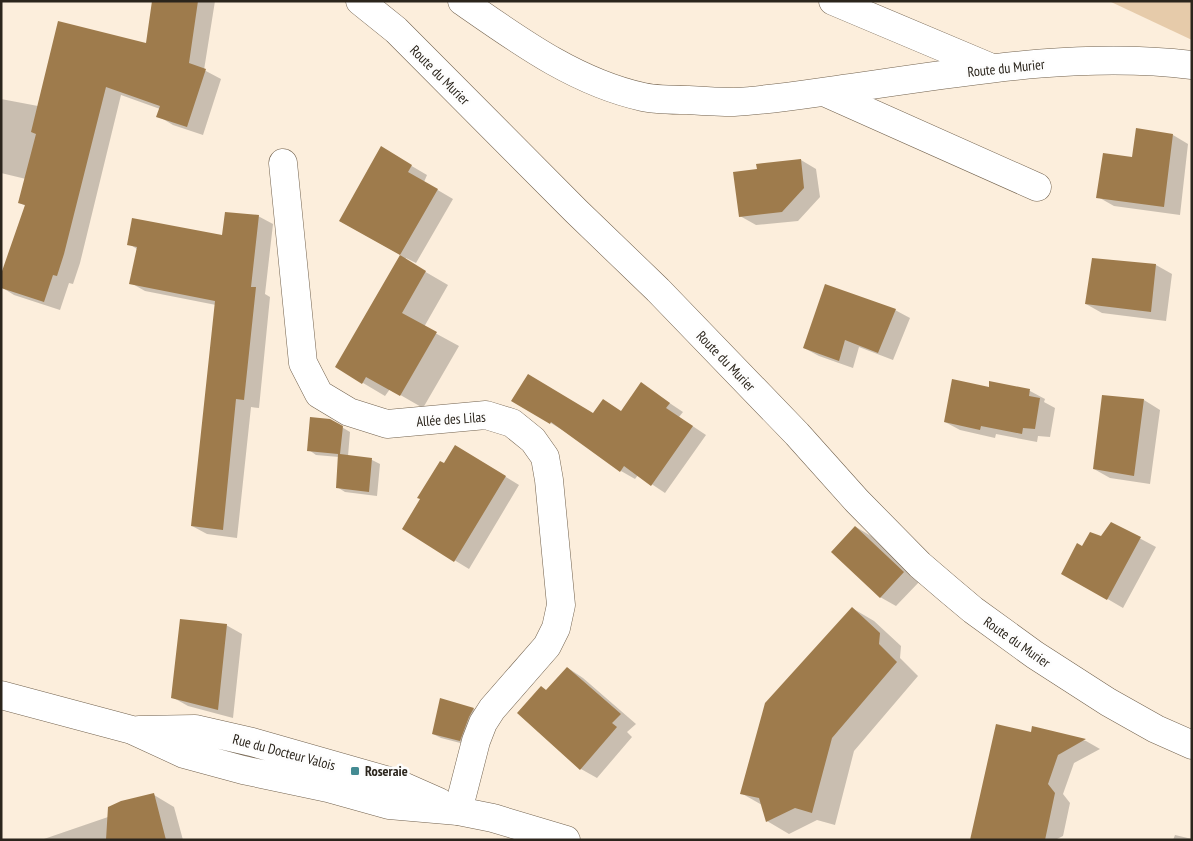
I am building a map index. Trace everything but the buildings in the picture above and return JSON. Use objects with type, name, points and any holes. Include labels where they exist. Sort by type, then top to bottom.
[{"type":"street","name":"Route du Murier","points":[[360,1],[396,30],[576,211],[658,290],[920,565],[972,610],[1035,655],[1108,702],[1192,745]]},
{"type":"street","name":"Route du Murier","points":[[462,1],[513,36],[567,68],[601,84],[644,97],[733,102],[824,92],[993,69],[1056,63],[1114,61],[1189,64]]},
{"type":"street","points":[[833,1],[993,69]]},
{"type":"street","points":[[824,92],[1037,187]]},
{"type":"street","name":"Allée des Lilas","points":[[283,164],[303,363],[318,394],[349,412],[387,424],[486,414],[512,423],[533,440],[545,457],[549,480],[561,606],[556,628],[547,646],[482,723],[458,811]]},
{"type":"street","name":"Rue du Docteur Valois","points":[[1,694],[132,730],[195,729],[252,742],[396,783],[458,811],[493,818],[551,837]]},
{"type":"shaded area","points":[[1109,1],[1192,1],[1192,40]]},
{"type":"place","name":"Roseraie","points":[[355,771]]}]
